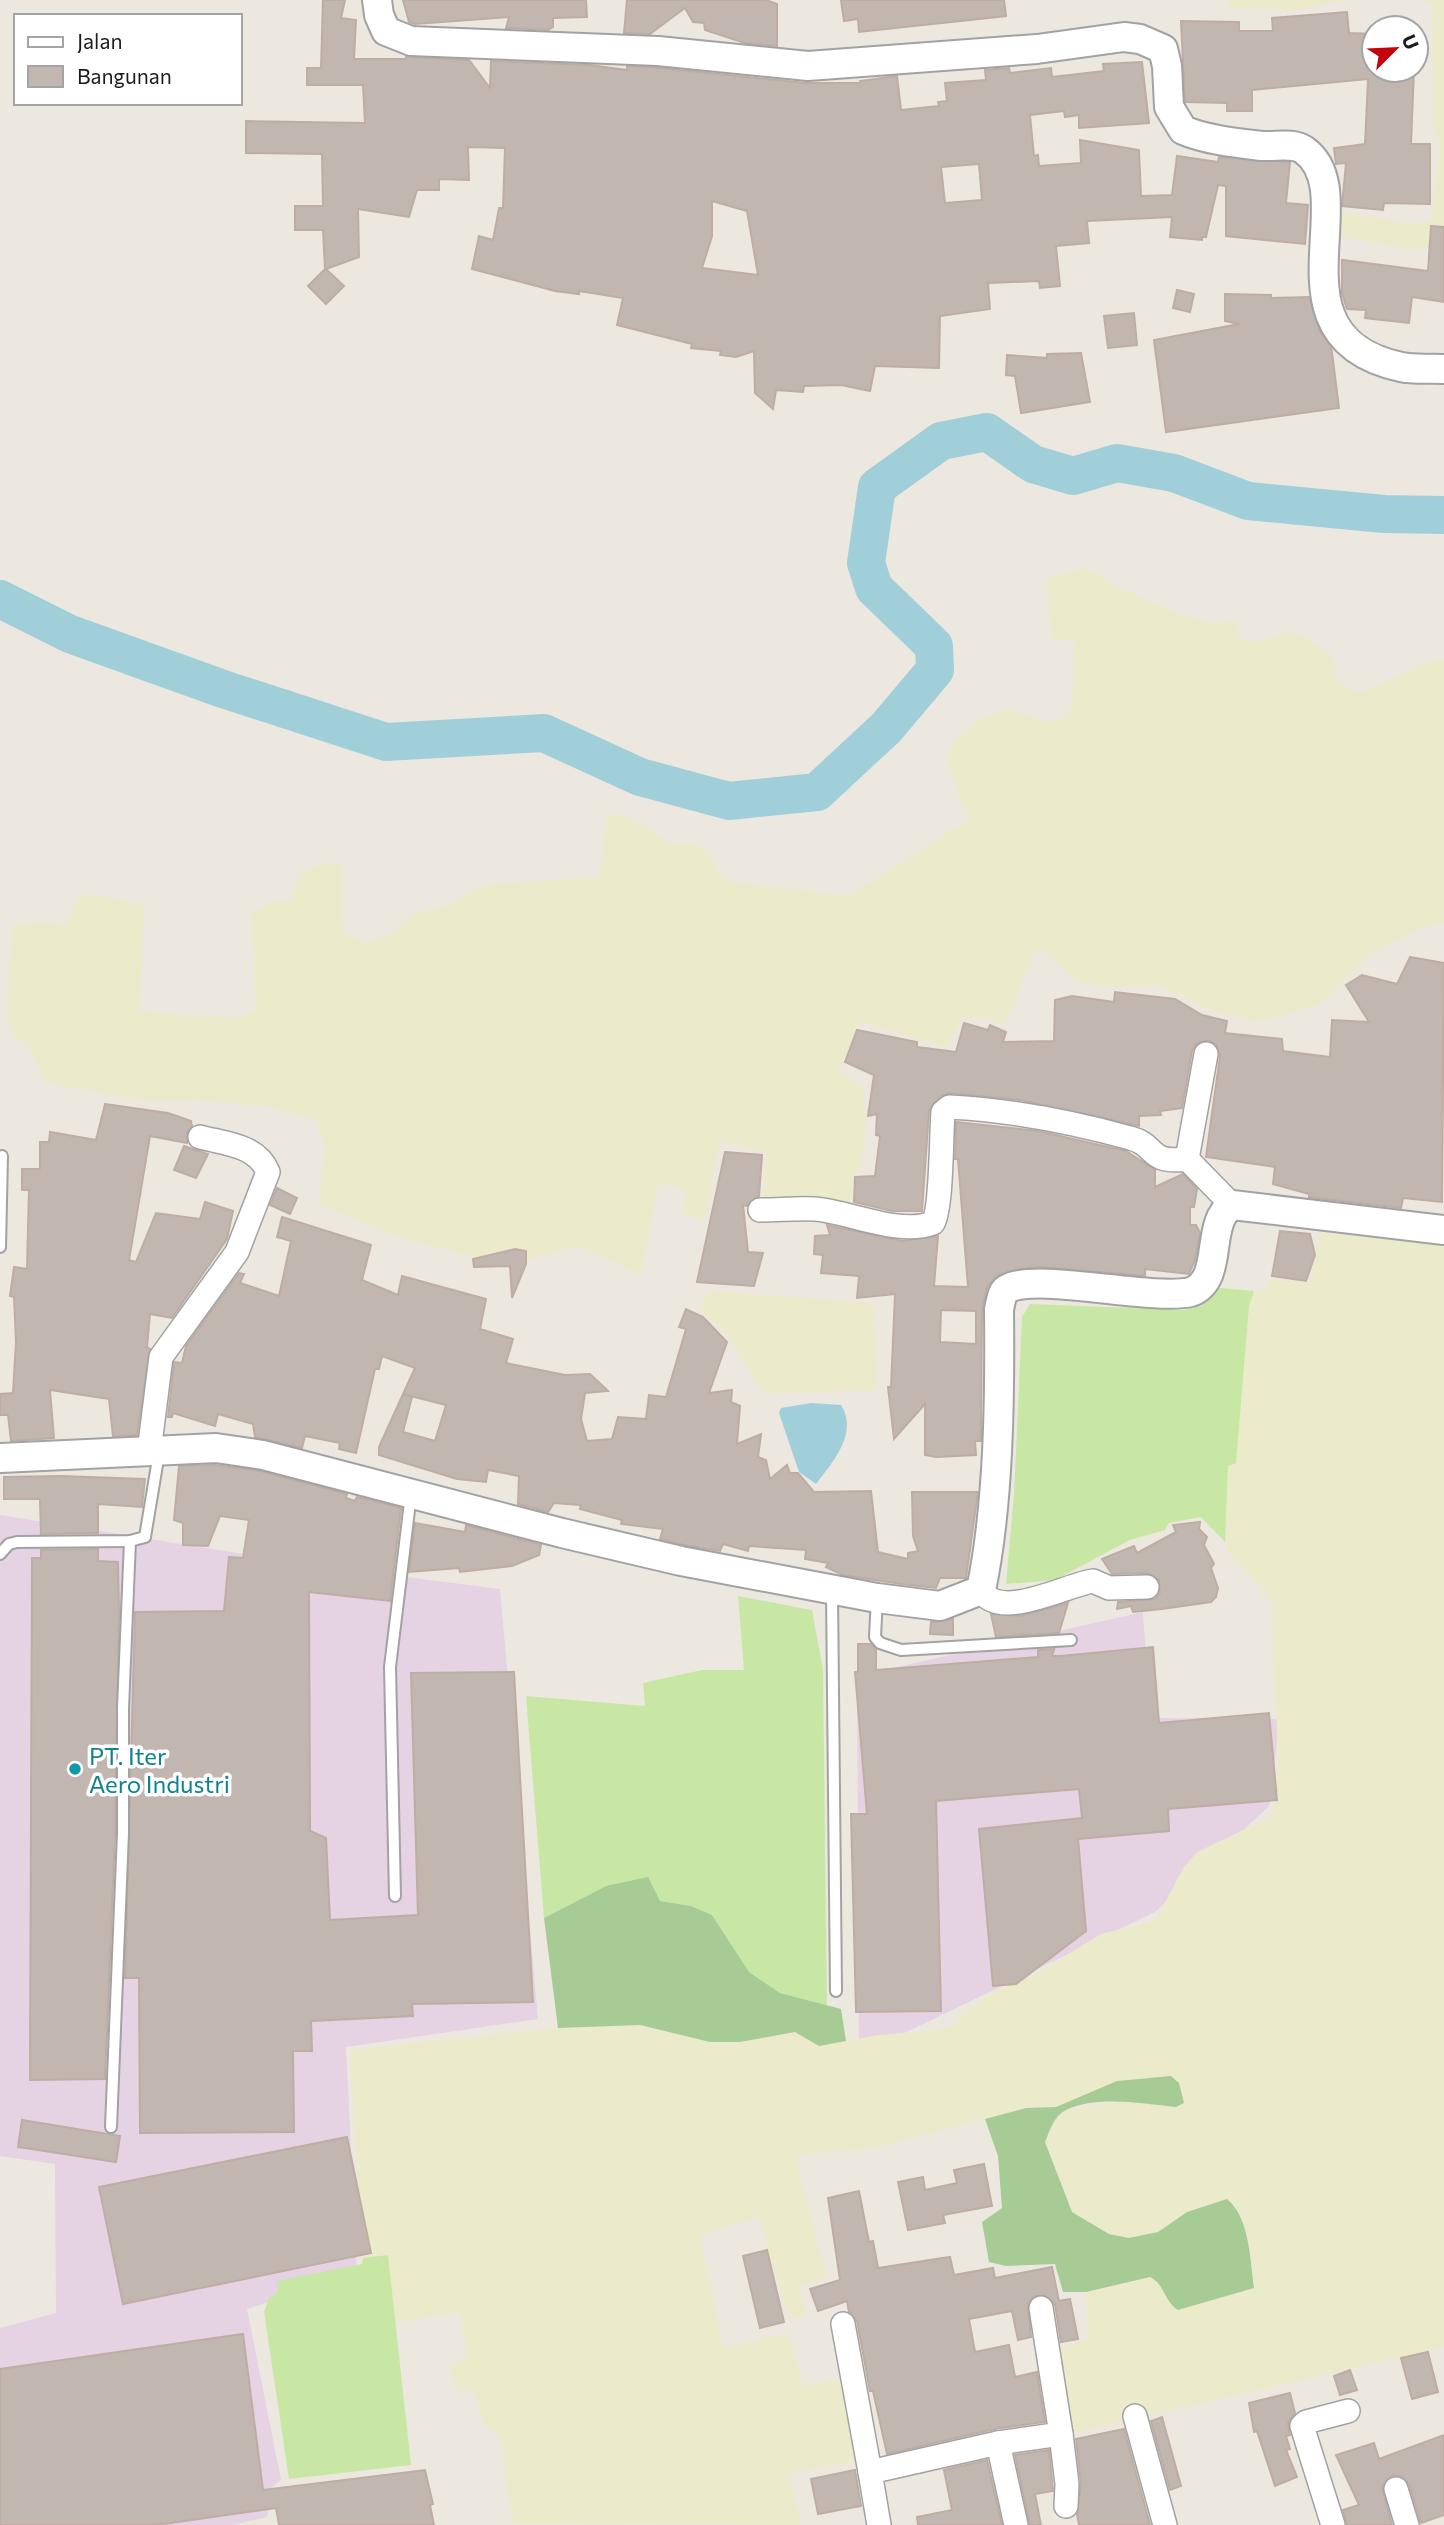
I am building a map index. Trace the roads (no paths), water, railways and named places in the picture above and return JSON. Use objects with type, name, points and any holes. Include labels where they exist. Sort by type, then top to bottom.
[{"type":"street","points":[[377,0],[379,16],[386,31],[411,41],[657,51],[808,66],[1037,49],[1124,37],[1155,43],[1163,49],[1167,66],[1169,107],[1183,130],[1263,146],[1295,146],[1303,149],[1317,166],[1325,189],[1324,291],[1335,328],[1375,359],[1403,368],[1444,369]]},
{"type":"street","points":[[1187,1159],[1206,1054]]},
{"type":"street","points":[[760,1210],[814,1209],[858,1216],[874,1223],[916,1226],[933,1223],[940,1203],[943,1112],[947,1108],[1000,1112],[1112,1133],[1140,1140],[1155,1157],[1173,1161],[1187,1159]]},
{"type":"street","points":[[154,1451],[161,1357],[237,1252],[268,1172],[262,1159],[252,1151],[200,1136]]},
{"type":"street","points":[[1187,1159],[1232,1205],[1444,1230],[1444,1223]]},
{"type":"street","points":[[1147,1587],[1109,1588],[1093,1581],[1043,1597],[994,1603],[986,1599],[981,1590],[986,1565],[995,1458],[999,1308],[1003,1293],[1018,1286],[1184,1293],[1197,1289],[1206,1279],[1225,1210],[1232,1205]]},
{"type":"street","points":[[0,1458],[211,1447],[263,1455],[681,1561],[877,1598],[940,1606],[981,1590]]},
{"type":"street","points":[[1041,2308],[1061,2434],[1067,2484],[1066,2506]]},
{"type":"street","points":[[843,2324],[879,2525]]},
{"type":"street","points":[[1333,2525],[1302,2426],[1306,2422],[1348,2412]]},
{"type":"street","points":[[1135,2416],[1165,2525]]},
{"type":"street","points":[[870,2472],[998,2443],[1061,2434]]},
{"type":"street","points":[[998,2443],[1016,2525]]},
{"type":"street","points":[[1396,2489],[1407,2525]]},
{"type":"lane","points":[[0,1247],[2,1156]]},
{"type":"lane","points":[[0,1554],[9,1544],[17,1542],[141,1540],[148,1532],[154,1451]]},
{"type":"lane","points":[[394,1896],[390,1667],[411,1494]]},
{"type":"lane","points":[[111,2127],[123,1833],[123,1708],[130,1541]]},
{"type":"lane","points":[[832,1588],[836,1991]]},
{"type":"lane","points":[[877,1598],[875,1637],[880,1643],[901,1650],[1071,1640]]},
{"type":"water","points":[[811,1403],[841,1405],[847,1426],[841,1447],[816,1484],[799,1472],[779,1413],[781,1408]]},
{"type":"waterway","points":[[0,599],[70,634],[223,689],[386,742],[544,733],[640,777],[729,801],[817,792],[886,728],[935,670],[934,646],[874,588],[866,563],[877,487],[941,441],[987,432],[1033,464],[1073,476],[1117,463],[1174,473],[1248,501],[1384,514],[1444,515]]},
{"type":"place","name":"PT. Iter Aero Industri","points":[[75,1769]]}]
